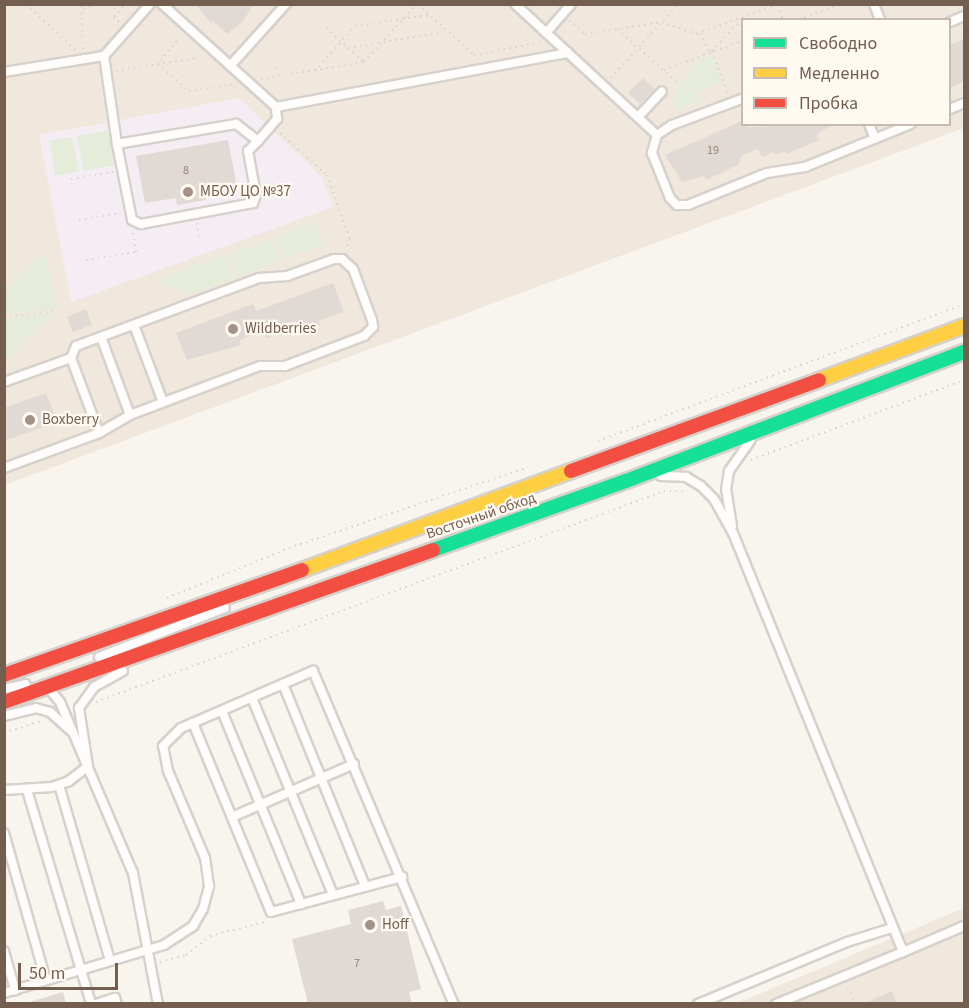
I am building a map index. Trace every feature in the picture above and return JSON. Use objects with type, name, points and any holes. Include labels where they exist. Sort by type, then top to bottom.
[{"type":"main road","name":"Восточный обход","points":[[4,675],[271,582],[964,326]]},
{"type":"main road","name":"Восточный обход","points":[[4,702],[198,635],[626,481],[778,421],[964,352]]},
{"type":"lane","points":[[4,72],[83,56],[104,56],[150,4]]},
{"type":"lane","points":[[104,56],[129,211],[137,223],[253,203],[256,195],[249,151],[277,119],[276,107],[162,4]]},
{"type":"lane","points":[[230,66],[286,4]]},
{"type":"lane","points":[[515,4],[657,135]]},
{"type":"lane","points":[[546,33],[572,4]]},
{"type":"lane","points":[[276,107],[568,53]]},
{"type":"lane","points":[[638,117],[662,91]]},
{"type":"lane","points":[[657,135],[741,99]]},
{"type":"lane","points":[[117,144],[236,124],[258,141]]},
{"type":"lane","points":[[871,126],[875,139]]},
{"type":"lane","points":[[657,135],[652,153],[670,198],[682,206],[767,174],[805,167],[906,126]]},
{"type":"lane","points":[[4,468],[99,433],[130,414],[260,366],[285,366],[370,333],[372,320],[353,269],[342,259],[287,276],[259,278],[76,346],[71,358],[99,433]]},
{"type":"lane","points":[[134,325],[163,402]]},
{"type":"lane","points":[[101,337],[130,414]]},
{"type":"lane","points":[[4,382],[71,358]]},
{"type":"lane","points":[[733,533],[726,490],[729,471],[753,439],[778,421]]},
{"type":"lane","points":[[626,481],[686,477],[714,499],[733,533],[903,952]]},
{"type":"lane","points":[[60,702],[61,681],[68,671],[215,614],[271,582]]},
{"type":"lane","points":[[88,766],[79,708],[87,693],[108,678],[198,635]]},
{"type":"lane","points":[[4,993],[148,950],[178,938],[193,926],[203,909],[209,886],[205,858],[168,771],[163,746],[169,736],[193,723],[314,671],[454,1004]]},
{"type":"lane","points":[[4,689],[30,683],[46,686],[60,702],[132,873],[158,1004]]},
{"type":"lane","points":[[283,684],[365,886]]},
{"type":"lane","points":[[252,698],[333,895]]},
{"type":"lane","points":[[4,716],[36,708],[50,712],[74,734]]},
{"type":"lane","points":[[222,711],[301,904]]},
{"type":"lane","points":[[193,723],[271,912],[402,877]]},
{"type":"lane","points":[[232,817],[354,764]]},
{"type":"lane","points":[[4,790],[27,790],[59,785],[88,766]]},
{"type":"lane","points":[[59,785],[110,961]]},
{"type":"lane","points":[[27,790],[91,1004]]},
{"type":"lane","points":[[4,833],[46,980]]},
{"type":"lane","points":[[776,1004],[964,926]]},
{"type":"lane","points":[[698,1004],[847,942],[892,928]]},
{"type":"lane","points":[[4,951],[15,990]]},
{"type":"lane","points":[[96,1004],[115,998],[117,1004]]},
{"type":"path","points":[[26,4],[83,56]]},
{"type":"path","points":[[83,56],[81,5],[98,4]]},
{"type":"path","points":[[110,4],[119,12]]},
{"type":"path","points":[[126,4],[114,17],[132,25]]},
{"type":"path","points":[[158,64],[189,91],[364,62],[418,4],[474,55],[554,40]]},
{"type":"path","points":[[604,86],[678,4]]},
{"type":"path","points":[[744,17],[778,4]]},
{"type":"path","points":[[805,18],[840,4]]},
{"type":"path","points":[[315,71],[355,26],[429,14]]},
{"type":"path","points":[[563,14],[585,34],[662,22],[701,33],[741,18]]},
{"type":"path","points":[[711,52],[741,20]]},
{"type":"path","points":[[442,26],[446,21]]},
{"type":"path","points":[[326,28],[364,62]]},
{"type":"path","points":[[617,29],[677,82]]},
{"type":"path","points":[[348,48],[448,31]]},
{"type":"path","points":[[701,33],[732,103]]},
{"type":"path","points":[[158,64],[177,41]]},
{"type":"path","points":[[664,70],[741,41]]},
{"type":"path","points":[[116,72],[196,58]]},
{"type":"path","points":[[276,67],[279,76]]},
{"type":"path","points":[[278,131],[327,175],[350,239],[342,259]]},
{"type":"path","points":[[71,179],[122,170]]},
{"type":"path","points":[[79,220],[129,211]]},
{"type":"path","points":[[195,214],[199,237]]},
{"type":"path","points":[[86,260],[135,252],[132,230],[137,223]]},
{"type":"path","points":[[594,442],[964,304]]},
{"type":"path","points":[[4,317],[55,311]]},
{"type":"path","points":[[749,462],[964,380]]},
{"type":"path","points":[[161,600],[289,548],[531,466]]},
{"type":"path","points":[[87,706],[664,491],[681,489],[693,494]]},
{"type":"path","points":[[4,733],[45,720]]},
{"type":"path","points":[[159,962],[186,955],[210,936]]},
{"type":"path","points":[[843,976],[855,1004]]},
{"type":"shaded area","points":[[5,5],[964,5],[964,128],[5,485]]},
{"type":"shaded area","name":"МБОУ ЦО №37","points":[[239,98],[322,177],[333,207],[71,302],[39,135]]},
{"type":"shaded area","points":[[964,908],[964,1003],[735,1004],[826,966]]},
{"type":"green space","points":[[712,55],[722,83],[697,92],[700,100],[676,112],[672,104],[676,88],[700,60]]},
{"type":"green space","points":[[108,130],[115,165],[83,171],[77,136]]},
{"type":"green space","points":[[72,137],[79,171],[55,176],[49,141]]},
{"type":"green space","points":[[315,222],[324,244],[283,260],[274,237]]},
{"type":"green space","points":[[272,239],[280,261],[237,277],[228,255]]},
{"type":"green space","points":[[225,255],[233,278],[188,295],[155,280]]},
{"type":"green space","points":[[46,256],[57,308],[5,314],[7,286],[17,281],[35,258]]},
{"type":"green space","points":[[57,313],[26,337],[12,356],[5,359],[5,319]]},
{"type":"building","points":[[195,4],[254,4],[243,21],[227,34],[213,21],[211,23]]},
{"type":"building","points":[[964,39],[964,81],[951,88],[951,45]]},
{"type":"building","points":[[643,78],[655,89],[640,104],[628,93]]},
{"type":"building","points":[[741,121],[741,126],[749,127],[832,126],[816,136],[819,140],[787,154],[785,151],[775,155],[774,152],[762,157],[758,149],[741,156],[738,165],[706,180],[704,176],[682,182],[665,155]]},
{"type":"building","points":[[228,140],[237,187],[205,193],[206,200],[177,205],[176,198],[145,203],[136,156]]},
{"type":"building","points":[[333,283],[344,312],[318,321],[320,325],[290,336],[288,332],[266,338],[263,329],[239,341],[241,345],[187,360],[176,333],[253,304],[256,311]]},
{"type":"building","points":[[86,309],[92,325],[73,332],[67,317]]},
{"type":"building","points":[[46,393],[57,422],[4,441],[4,408]]},
{"type":"building","points":[[383,901],[386,910],[401,906],[421,989],[409,992],[412,1004],[308,1004],[292,939],[351,924],[348,910]]},
{"type":"building","points":[[892,991],[897,1004],[869,1004],[868,1002]]},
{"type":"building","points":[[63,992],[66,1004],[26,1004],[26,1003]]},
{"type":"traffic: fast","points":[[433,550],[626,481],[964,352]]},
{"type":"traffic: slow","points":[[819,380],[964,326]]},
{"type":"traffic: slow","points":[[302,570],[571,471]]},
{"type":"traffic: jam","points":[[571,471],[819,380]]},
{"type":"traffic: jam","points":[[4,702],[433,550]]},
{"type":"traffic: jam","points":[[4,675],[302,570]]},
{"type":"place","name":"МБОУ ЦО №37","points":[[188,192]]},
{"type":"place","name":"Wildberries","points":[[233,329]]},
{"type":"place","name":"Boxberry","points":[[30,420]]},
{"type":"place","name":"Hoff","points":[[370,925]]}]
